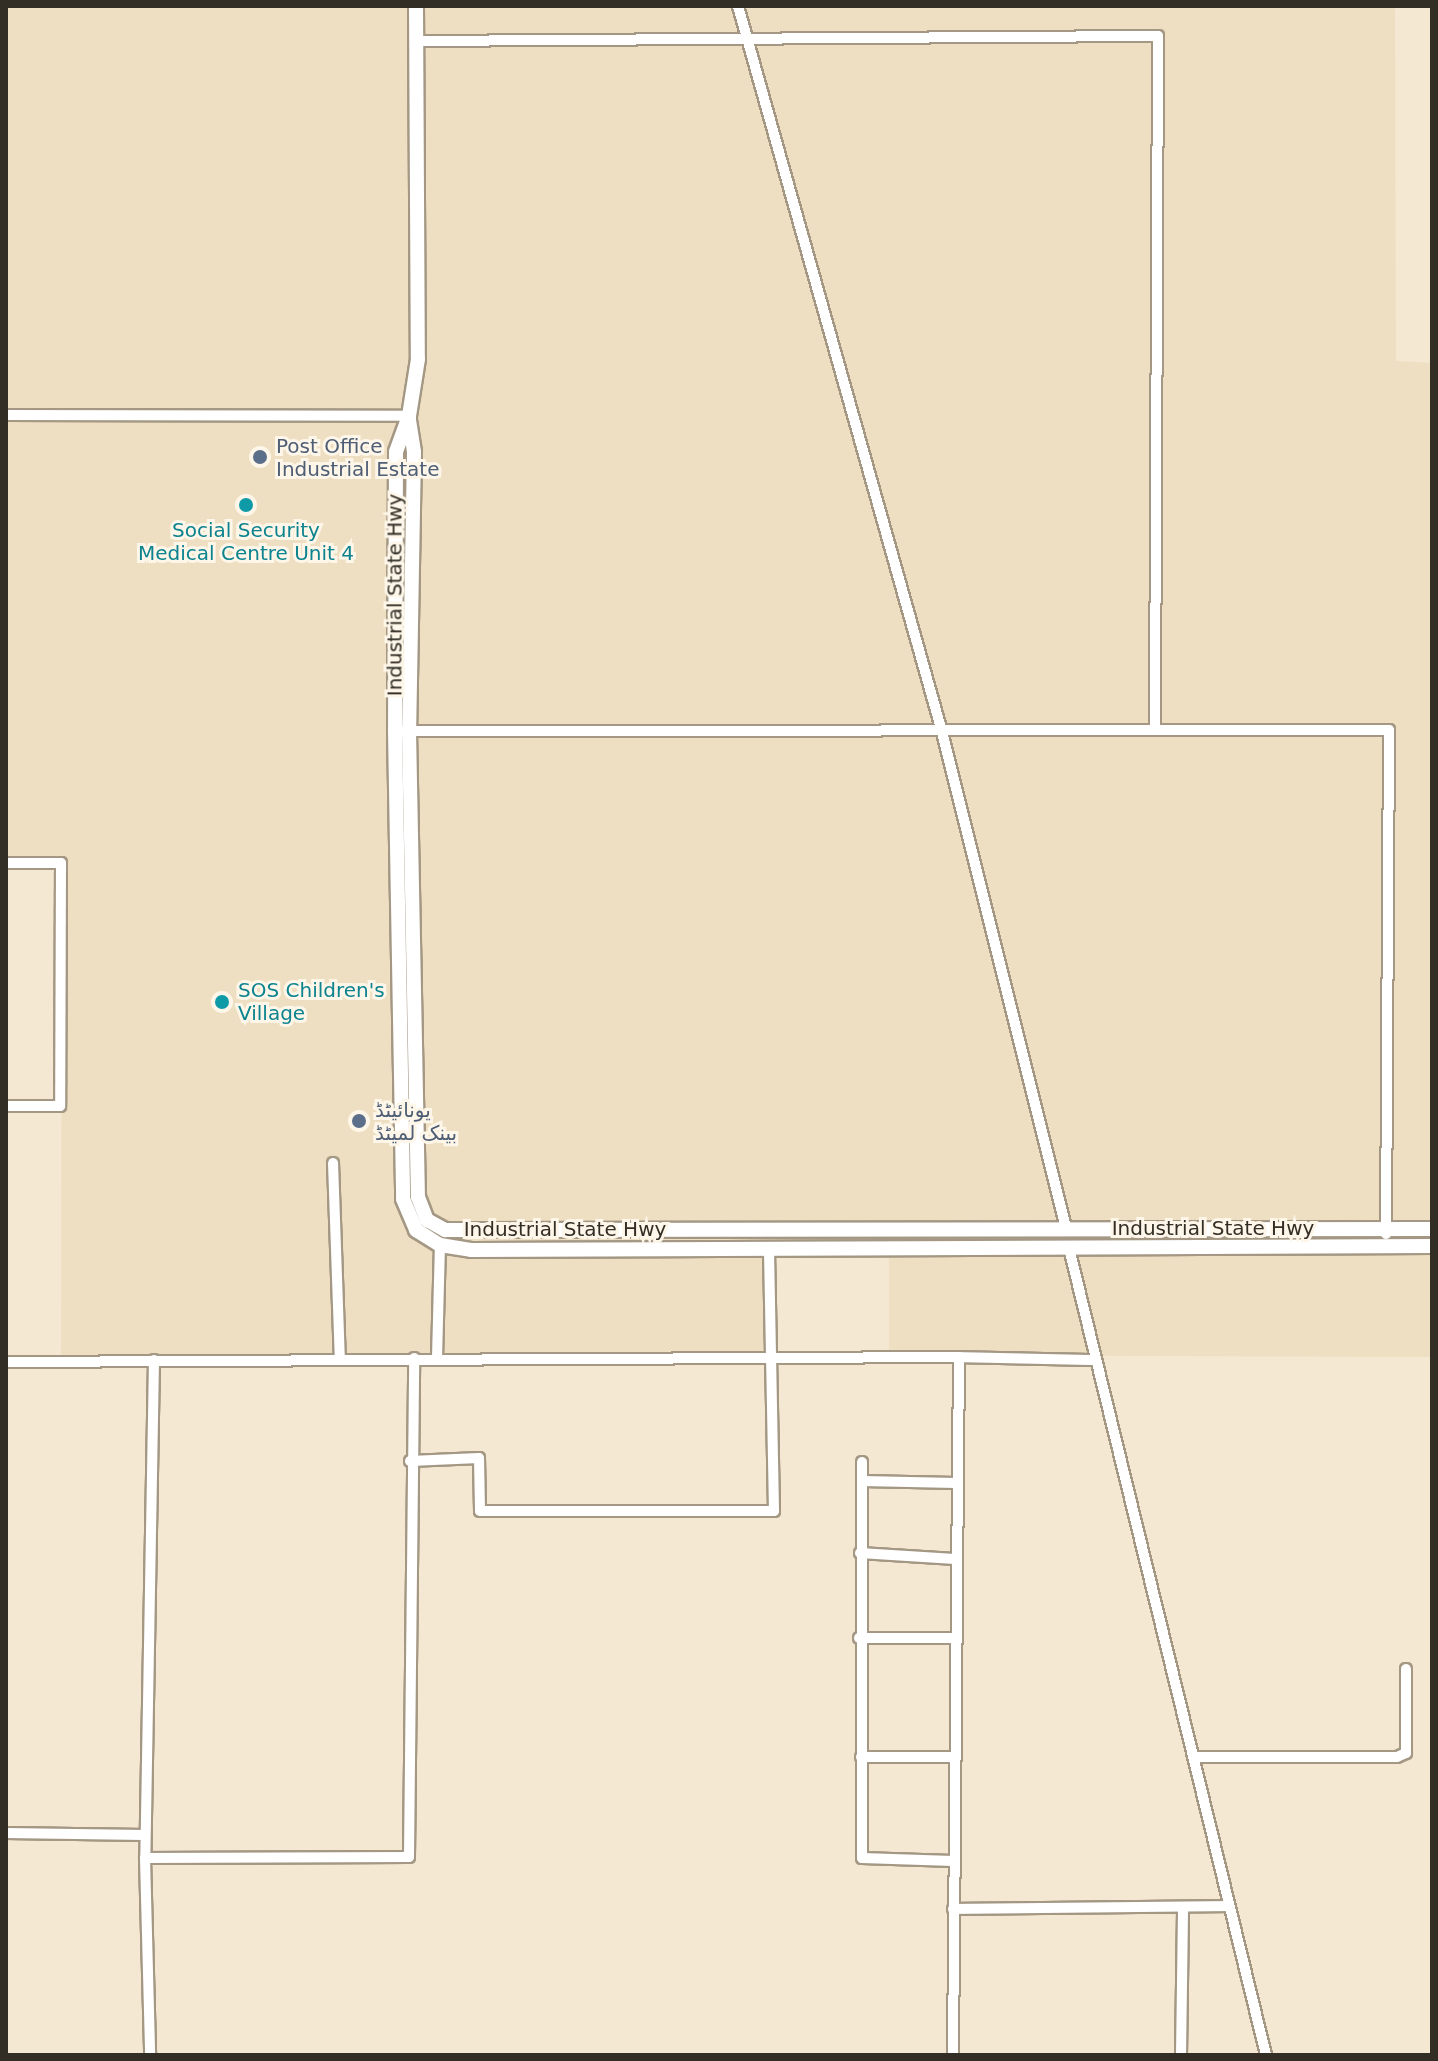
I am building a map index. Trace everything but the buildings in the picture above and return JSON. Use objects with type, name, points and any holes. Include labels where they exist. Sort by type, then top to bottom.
[{"type":"main road","name":"Industrial State Hwy","points":[[416,6],[418,359],[409,416],[414,452],[402,731],[403,1199],[416,1230],[440,1245],[471,1250],[1432,1246]]},
{"type":"main road","name":"Industrial State Hwy","points":[[402,731],[418,1197],[427,1220],[445,1230],[1432,1229]]},
{"type":"main road","points":[[978,1228],[979,1248]]},
{"type":"main road","points":[[1160,1228],[1160,1247]]},
{"type":"street","points":[[738,6],[941,731],[1066,1228]]},
{"type":"street","points":[[416,41],[1158,36],[1155,730]]},
{"type":"street","points":[[6,415],[409,416]]},
{"type":"street","points":[[402,731],[1389,730],[1386,1246]]},
{"type":"street","points":[[6,863],[61,863],[60,1106],[6,1106]]},
{"type":"street","points":[[333,1163],[340,1359]]},
{"type":"street","points":[[437,1358],[440,1245]]},
{"type":"street","points":[[1069,1248],[1196,1757],[1266,2055]]},
{"type":"street","points":[[410,1461],[479,1458],[480,1511],[774,1511],[769,1249]]},
{"type":"street","points":[[6,1362],[770,1355],[1096,1360]]},
{"type":"street","points":[[953,2055],[954,1638],[959,1357]]},
{"type":"street","points":[[145,1858],[409,1857],[410,1461],[414,1358]]},
{"type":"street","points":[[150,2055],[144,1835],[154,1360]]},
{"type":"street","points":[[862,1462],[859,1638],[862,1858],[953,1861]]},
{"type":"street","points":[[862,1481],[956,1483]]},
{"type":"street","points":[[860,1553],[955,1559]]},
{"type":"street","points":[[859,1638],[954,1638]]},
{"type":"street","points":[[1196,1757],[1397,1757],[1406,1753],[1406,1669]]},
{"type":"street","points":[[861,1757],[953,1757]]},
{"type":"street","points":[[6,1833],[144,1835]]},
{"type":"street","points":[[953,1909],[1229,1906]]},
{"type":"street","points":[[1181,2055],[1183,1907]]},
{"type":"shaded area","points":[[6,6],[1395,6],[1396,361],[1432,363],[1432,1357],[889,1355],[889,1251],[768,1252],[764,1356],[61,1359],[62,870],[6,869]]},
{"type":"place","name":"Post Office Industrial Estate","points":[[260,457]]},
{"type":"place","name":"Social Security Medical Centre Unit 4","points":[[246,505]]},
{"type":"place","name":"SOS Children's Village","points":[[222,1002]]},
{"type":"place","name":"یونائیٹڈ بینک لمیٹڈ","points":[[359,1121]]}]
